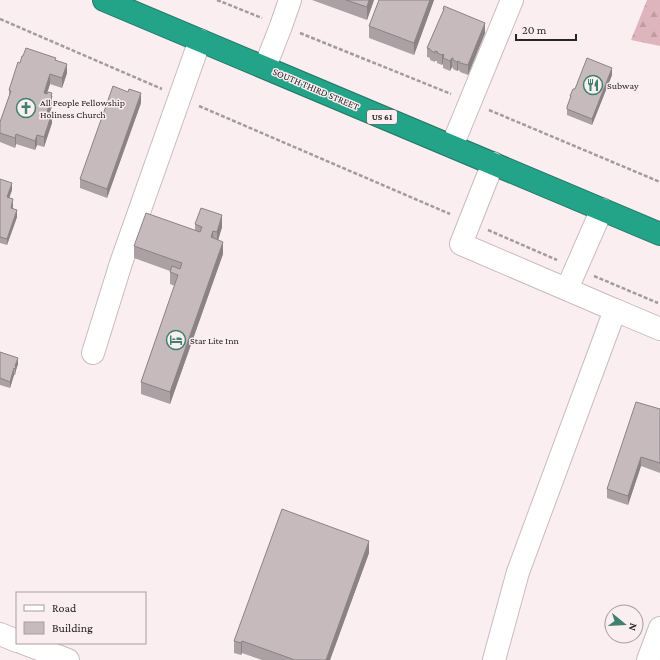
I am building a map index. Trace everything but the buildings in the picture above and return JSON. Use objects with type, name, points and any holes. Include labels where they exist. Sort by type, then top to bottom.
[{"type":"highway","name":"SOUTH THIRD STREET","points":[[104,0],[660,234]]},
{"type":"street","points":[[264,67],[290,0]]},
{"type":"street","points":[[452,146],[512,0]]},
{"type":"street","points":[[93,353],[121,263],[200,40]]},
{"type":"street","points":[[493,164],[461,244],[660,329]]},
{"type":"street","points":[[567,289],[602,209]]},
{"type":"street","points":[[494,660],[518,572],[615,310]]},
{"type":"street","points":[[648,660],[660,628]]},
{"type":"street","points":[[0,634],[16,641]]},
{"type":"street","points":[[26,644],[68,660]]},
{"type":"path","points":[[217,0],[471,102],[660,182]]},
{"type":"path","points":[[0,19],[660,304]]},
{"type":"green space","points":[[647,0],[660,0],[660,46],[631,40]]},
{"type":"place","name":"Subway","points":[[593,85]]},
{"type":"place","name":"All People Fellowship Holiness Church","points":[[26,108]]},
{"type":"place","name":"Star Lite Inn","points":[[176,340]]}]
